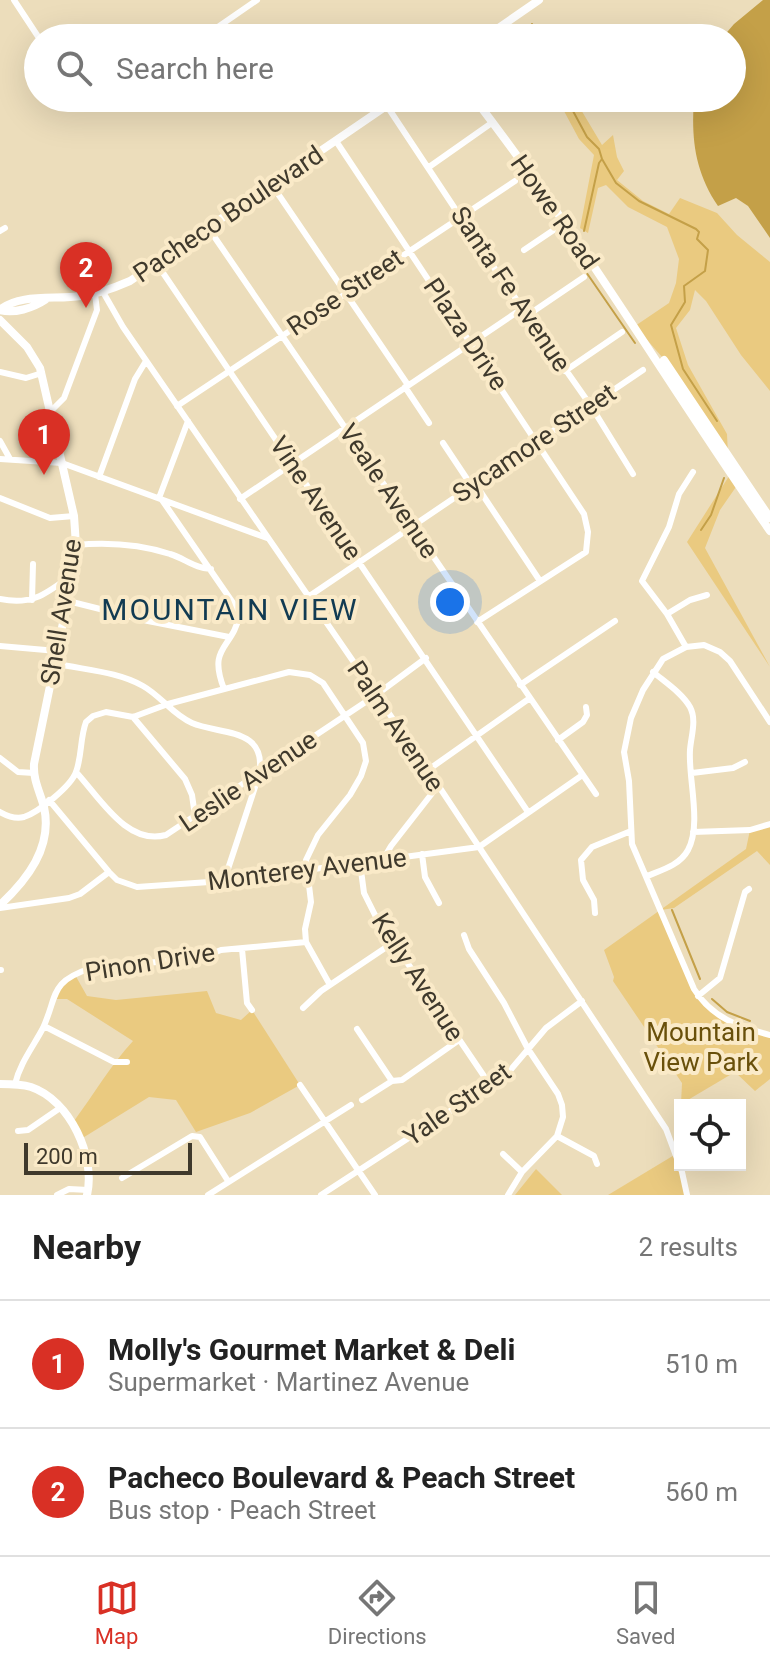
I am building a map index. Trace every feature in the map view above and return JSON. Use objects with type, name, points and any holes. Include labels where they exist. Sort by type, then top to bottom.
[{"type":"street","points":[[14,0],[30,24]]},
{"type":"street","points":[[504,24],[539,0]]},
{"type":"street","points":[[221,24],[252,1]]},
{"type":"street","name":"Pacheco Boulevard","points":[[0,310],[5,305],[22,300],[99,293],[130,281],[378,112]]},
{"type":"street","name":"Santa Fe Avenue","points":[[391,112],[591,406],[633,474]]},
{"type":"street","name":"Howe Road","points":[[485,112],[635,326],[770,531]]},
{"type":"street","points":[[429,167],[493,122]]},
{"type":"street","name":"Plaza Drive","points":[[336,141],[584,514],[588,532],[586,552],[540,581]]},
{"type":"street","name":"Rose Street","points":[[177,406],[515,181]]},
{"type":"street","points":[[272,185],[429,423]]},
{"type":"street","points":[[524,250],[564,223]]},
{"type":"street","name":"Veale Avenue","points":[[209,229],[596,794]]},
{"type":"street","name":"Vine Avenue","points":[[157,264],[528,812]]},
{"type":"street","points":[[528,315],[584,277]]},
{"type":"street","points":[[51,411],[64,398],[97,310],[99,293]]},
{"type":"street","name":"Palm Avenue","points":[[99,293],[428,770],[669,1134],[687,1195]]},
{"type":"street","points":[[240,499],[523,308]]},
{"type":"street","name":"Shell Avenue","points":[[0,320],[27,347],[42,373],[74,516],[76,545],[34,773],[46,802],[44,838],[30,875],[0,906]]},
{"type":"street","name":"Howe Road","points":[[635,326],[662,357],[770,518]]},
{"type":"street","points":[[565,371],[622,332]]},
{"type":"street","points":[[99,477],[135,379],[146,361]]},
{"type":"street","name":"Sycamore Street","points":[[308,597],[643,370]]},
{"type":"street","points":[[0,372],[26,378],[42,373]]},
{"type":"street","points":[[160,499],[188,421]]},
{"type":"street","points":[[0,441],[10,459]]},
{"type":"street","points":[[443,443],[540,581],[477,622]]},
{"type":"street","points":[[0,459],[62,463],[267,538]]},
{"type":"street","points":[[686,647],[667,614],[642,581],[669,527],[679,494],[693,472]]},
{"type":"street","points":[[0,498],[50,518],[74,516]]},
{"type":"street","points":[[160,499],[240,613],[237,627],[217,660],[217,671],[224,689]]},
{"type":"street","points":[[76,545],[111,542],[139,546],[178,557],[203,569],[211,569]]},
{"type":"street","points":[[32,600],[33,564]]},
{"type":"street","points":[[0,599],[13,602],[32,600],[73,574]]},
{"type":"street","points":[[667,614],[690,600],[707,595]]},
{"type":"street","points":[[68,601],[229,637]]},
{"type":"street","points":[[520,685],[615,621]]},
{"type":"street","points":[[770,722],[730,661],[720,652],[704,645],[686,647],[663,659],[653,672],[636,704],[624,752],[629,781],[632,844],[698,996],[716,1014],[735,1026],[770,1035]]},
{"type":"street","points":[[0,646],[57,651]]},
{"type":"street","name":"Leslie Avenue","points":[[76,772],[127,829],[153,838],[166,835],[259,775],[426,658]]},
{"type":"street","points":[[54,663],[124,678],[142,685],[188,721],[236,733],[251,742],[261,757],[259,775],[224,881]]},
{"type":"street","points":[[0,812],[24,817],[64,789],[76,772],[83,729],[89,718],[106,712],[133,717],[168,704],[289,672],[310,675],[323,683],[366,748],[364,769],[350,795],[311,846],[306,870],[311,902],[305,929],[306,942],[330,985]]},
{"type":"street","points":[[647,876],[684,857],[691,846],[693,832],[689,752],[693,726],[691,709],[681,695],[653,672]]},
{"type":"street","points":[[428,770],[530,698]]},
{"type":"street","points":[[558,740],[583,722],[587,715],[586,707]]},
{"type":"street","points":[[133,717],[185,779],[192,795],[195,816]]},
{"type":"street","points":[[0,758],[18,772],[34,773]]},
{"type":"street","points":[[692,773],[733,768],[745,762]]},
{"type":"street","name":"Monterey Avenue","points":[[46,802],[117,880],[137,887],[224,881],[479,847],[581,776]]},
{"type":"street","points":[[384,858],[437,787]]},
{"type":"street","points":[[693,832],[750,830],[770,824]]},
{"type":"street","points":[[595,913],[594,900],[583,880],[581,860],[592,847],[631,831]]},
{"type":"street","points":[[422,854],[425,877],[439,903]]},
{"type":"street","name":"Kelly Avenue","points":[[360,863],[364,893],[490,1085]]},
{"type":"street","points":[[0,906],[69,898],[80,894],[109,872]]},
{"type":"street","points":[[698,996],[720,978],[745,892],[749,889]]},
{"type":"street","points":[[464,935],[469,949],[504,1003],[562,1105],[563,1117],[557,1136],[522,1172],[508,1195]]},
{"type":"street","name":"Pinon Drive","points":[[15,1084],[19,1069],[44,1026],[51,999],[74,973],[91,968],[201,958],[221,950],[306,942]]},
{"type":"street","points":[[303,1008],[330,985],[394,942]]},
{"type":"street","points":[[242,949],[247,1003],[252,1010]]},
{"type":"street","name":"Yale Street","points":[[321,1195],[507,1074],[546,1028],[582,1001]]},
{"type":"street","points":[[44,1026],[114,1062],[127,1062]]},
{"type":"street","points":[[357,1029],[392,1081]]},
{"type":"street","points":[[362,1100],[392,1081],[402,1080],[459,1040]]},
{"type":"street","points":[[0,1084],[33,1087],[73,1121],[89,1170],[88,1192],[69,1189],[57,1195]]},
{"type":"street","points":[[300,1085],[375,1195]]},
{"type":"street","points":[[208,1195],[351,1105]]},
{"type":"street","points":[[18,1131],[28,1130],[60,1108]]},
{"type":"street","points":[[122,1178],[192,1136],[200,1137],[228,1181]]},
{"type":"street","points":[[557,1136],[594,1156],[597,1164]]},
{"type":"street","points":[[503,1154],[522,1172]]},
{"type":"green space","points":[[565,112],[582,112],[602,145],[613,135],[617,157],[624,171],[617,180],[643,201],[669,214],[680,198],[717,213],[737,235],[770,262],[770,391],[695,290],[690,310],[676,328],[688,365],[727,434],[728,454],[662,357],[635,326],[669,303],[676,283],[679,259],[667,227],[628,207],[606,185],[598,188],[588,233],[580,228],[594,155],[579,139]]},
{"type":"green space","points":[[731,473],[738,484],[720,510],[705,548],[770,667],[687,542]]},
{"type":"green space","name":"Mountain View Park","points":[[770,824],[770,865],[757,851],[674,908],[661,910],[692,986],[716,1014],[770,1035],[770,1079],[755,1091],[735,1072],[689,1099],[681,1099],[682,1083],[613,981],[604,950],[746,849],[750,830]]},
{"type":"green space","points":[[74,973],[87,996],[116,1000],[207,991],[216,1013],[241,1020],[252,1010],[300,1085],[250,1113],[196,1132],[176,1100],[149,1097],[81,1139],[74,1121],[133,1041],[67,999],[51,999]]},
{"type":"green space","points":[[674,1155],[674,1171],[681,1171],[687,1195],[608,1195]]},
{"type":"green space","points":[[536,1169],[562,1195],[515,1195]]},
{"type":"shaded area","points":[[763,0],[770,0],[770,238],[748,206],[736,198],[718,206],[704,181],[696,155],[694,112],[746,112],[746,24],[734,24]]},
{"type":"waterway","points":[[574,112],[587,137],[599,149],[616,183],[639,201],[696,229],[699,232],[697,239],[708,250],[705,271],[684,286],[685,302],[671,325],[683,369],[717,421]]},
{"type":"waterway","points":[[584,231],[602,159]]},
{"type":"waterway","points":[[575,256],[635,343]]},
{"type":"waterway","points":[[701,530],[711,515],[724,478]]},
{"type":"waterway","points":[[672,910],[700,979]]},
{"type":"waterway","points":[[712,999],[727,1012],[750,1021]]},
{"type":"place","name":"Pacheco Boulevard & Peach Street","points":[[86,308]]},
{"type":"place","name":"Molly's Gourmet Market & Deli","points":[[44,475]]},
{"type":"district","name":"MOUNTAIN VIEW","points":[[230,609]]}]
